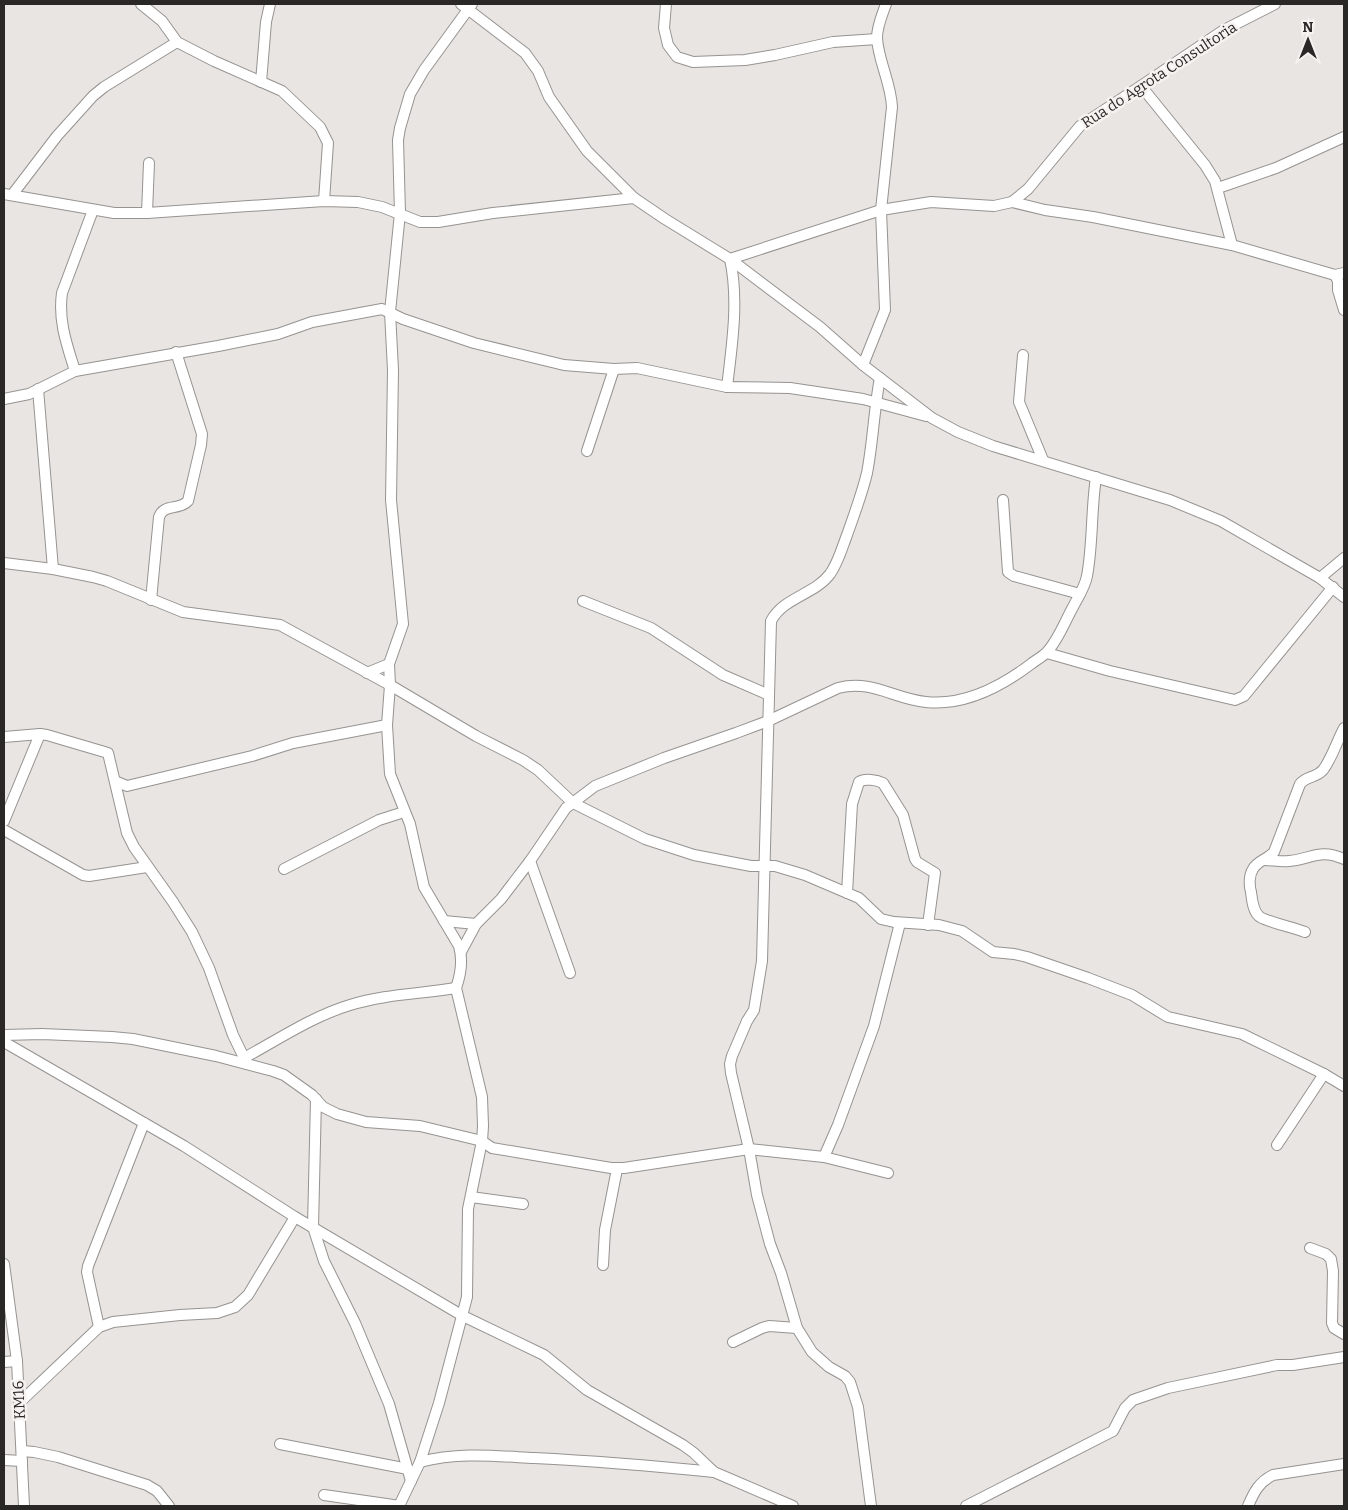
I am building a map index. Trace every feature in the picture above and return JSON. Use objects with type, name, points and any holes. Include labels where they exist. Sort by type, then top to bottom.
[{"type":"street","points":[[141,4],[162,21],[177,42],[214,61],[282,91],[320,127],[328,143],[324,201]]},
{"type":"street","points":[[261,82],[266,22],[270,4]]},
{"type":"street","points":[[666,4],[664,28],[668,45],[677,58],[693,62],[745,60],[833,42],[877,39]]},
{"type":"street","points":[[863,365],[884,310],[882,210],[892,107],[890,90],[877,39],[886,4]]},
{"type":"street","name":"Rua do Agrota Consultoria","points":[[1012,202],[1028,189],[1080,126],[1224,30],[1275,4]]},
{"type":"street","points":[[324,1496],[400,1506],[420,1462],[439,1403],[468,1288],[468,1209],[482,1141],[482,1097],[456,988],[461,970],[461,952],[424,888],[410,824],[390,774],[387,725],[390,685],[389,664],[404,624],[391,500],[393,370],[390,312],[400,213],[398,140],[410,94],[467,5],[525,52],[538,71],[550,97],[587,151],[634,198],[664,219],[730,259],[820,327],[863,365],[932,418],[958,432],[993,446],[1170,500],[1221,521],[1333,586],[1344,597]]},
{"type":"street","points":[[8,194],[93,96],[104,87],[177,42]]},
{"type":"street","points":[[1141,86],[1205,165],[1218,188],[1232,245]]},
{"type":"street","points":[[1218,188],[1276,168],[1344,137]]},
{"type":"street","points":[[147,213],[149,163]]},
{"type":"street","points":[[8,194],[114,213],[147,213],[324,201],[358,202],[400,213],[420,222],[438,222],[493,213],[634,198]]},
{"type":"street","points":[[730,259],[882,210],[931,202],[994,206],[1012,202],[1045,210],[1093,217],[1232,245],[1340,274],[1338,290],[1344,310]]},
{"type":"street","points":[[75,371],[62,330],[60,303],[93,210]]},
{"type":"street","points":[[726,386],[734,300],[733,274],[730,259]]},
{"type":"street","points":[[4,399],[29,394],[75,371],[278,334],[312,322],[382,310],[474,343],[564,365],[644,369],[726,386],[790,388],[864,399],[932,418]]},
{"type":"street","points":[[151,600],[159,517],[164,509],[182,506],[188,501],[201,445],[201,427],[193,408],[176,352]]},
{"type":"street","points":[[1023,355],[1019,402],[1043,460]]},
{"type":"street","points":[[587,451],[614,369]]},
{"type":"street","points":[[871,1506],[858,1407],[850,1382],[845,1376],[829,1367],[812,1352],[797,1328],[781,1273],[770,1244],[754,1183],[749,1149],[730,1064],[737,1044],[754,1010],[762,961],[771,621],[785,604],[830,575],[836,564],[867,472],[875,402],[880,378]]},
{"type":"street","points":[[38,389],[53,569]]},
{"type":"street","points":[[461,952],[476,924],[501,899],[530,861],[566,808],[595,786],[664,758],[736,733],[838,688],[862,685],[926,702],[960,699],[991,689],[1010,680],[1047,653],[1080,594],[1087,576],[1096,477]]},
{"type":"street","points":[[1003,500],[1008,572],[1014,576],[1080,594]]},
{"type":"street","points":[[1320,578],[1344,558]]},
{"type":"street","points":[[4,563],[53,569],[107,580],[183,612],[280,625],[390,685],[476,736],[523,760],[538,770],[573,803],[644,839],[694,855],[751,866],[775,866],[788,869],[859,898],[881,919],[900,923],[939,925],[962,932],[984,948],[993,952],[1027,957],[1088,978],[1132,995],[1168,1017],[1242,1034],[1324,1074],[1344,1086]]},
{"type":"street","points":[[1047,653],[1119,673],[1235,700],[1244,696],[1333,586]]},
{"type":"street","points":[[583,601],[651,628],[723,676],[770,695]]},
{"type":"street","points":[[367,673],[389,664]]},
{"type":"street","points":[[115,781],[127,786],[252,756],[293,743],[387,725]]},
{"type":"street","points":[[1305,932],[1260,917],[1254,908],[1250,886],[1251,875],[1253,868],[1274,852],[1303,779],[1314,777],[1322,771],[1344,728]]},
{"type":"street","points":[[4,737],[40,734],[108,753],[127,833],[147,867],[192,932],[209,968],[233,1036],[246,1061]]},
{"type":"street","points":[[4,821],[40,734]]},
{"type":"street","points":[[847,893],[854,797],[859,782],[862,780],[878,780],[883,783],[900,809],[915,859],[935,873],[936,878],[928,925]]},
{"type":"street","points":[[119,798],[127,786]]},
{"type":"street","points":[[284,869],[379,820],[404,812]]},
{"type":"street","points":[[4,830],[83,876],[147,867]]},
{"type":"street","points":[[1264,860],[1287,861],[1322,853],[1344,859]]},
{"type":"street","points":[[530,861],[570,972]]},
{"type":"street","points":[[444,921],[476,924]]},
{"type":"street","points":[[824,1157],[874,1026],[900,923]]},
{"type":"street","points":[[246,1061],[309,1021],[350,1005],[389,997],[456,988]]},
{"type":"street","points":[[4,1035],[42,1034],[126,1038],[246,1061],[284,1075],[330,1111],[352,1119],[366,1122],[409,1124],[482,1141],[492,1148],[617,1169],[749,1149],[824,1157],[888,1173]]},
{"type":"street","points":[[4,1042],[184,1146],[295,1217],[462,1316],[544,1355],[587,1390],[683,1445],[714,1472]]},
{"type":"street","points":[[1277,1145],[1324,1074]]},
{"type":"street","points":[[316,1099],[313,1227],[324,1261],[355,1323],[389,1404],[408,1469],[408,1506]]},
{"type":"street","points":[[99,1327],[87,1272],[88,1266],[144,1123]]},
{"type":"street","points":[[603,1266],[606,1223],[617,1169]]},
{"type":"street","points":[[471,1197],[523,1204]]},
{"type":"street","points":[[19,1403],[99,1327],[113,1322],[180,1314],[217,1313],[235,1307],[248,1295],[295,1217]]},
{"type":"street","points":[[1310,1248],[1326,1254],[1331,1259],[1334,1271],[1332,1323],[1334,1328],[1344,1334]]},
{"type":"street","name":"KM16","points":[[4,1264],[16,1361],[24,1506]]},
{"type":"street","points":[[733,1342],[769,1326],[797,1328]]},
{"type":"street","points":[[966,1506],[1113,1431],[1125,1408],[1133,1400],[1168,1388],[1208,1378],[1277,1365],[1293,1365],[1344,1357]]},
{"type":"street","points":[[4,1362],[16,1361]]},
{"type":"street","points":[[280,1444],[408,1469]]},
{"type":"street","points":[[5,1459],[34,1452],[58,1457],[147,1485],[157,1491],[168,1506]]},
{"type":"street","points":[[420,1462],[437,1458],[471,1455],[615,1462],[714,1472],[793,1506]]},
{"type":"street","points":[[1248,1506],[1258,1486],[1273,1475],[1344,1464]]}]
